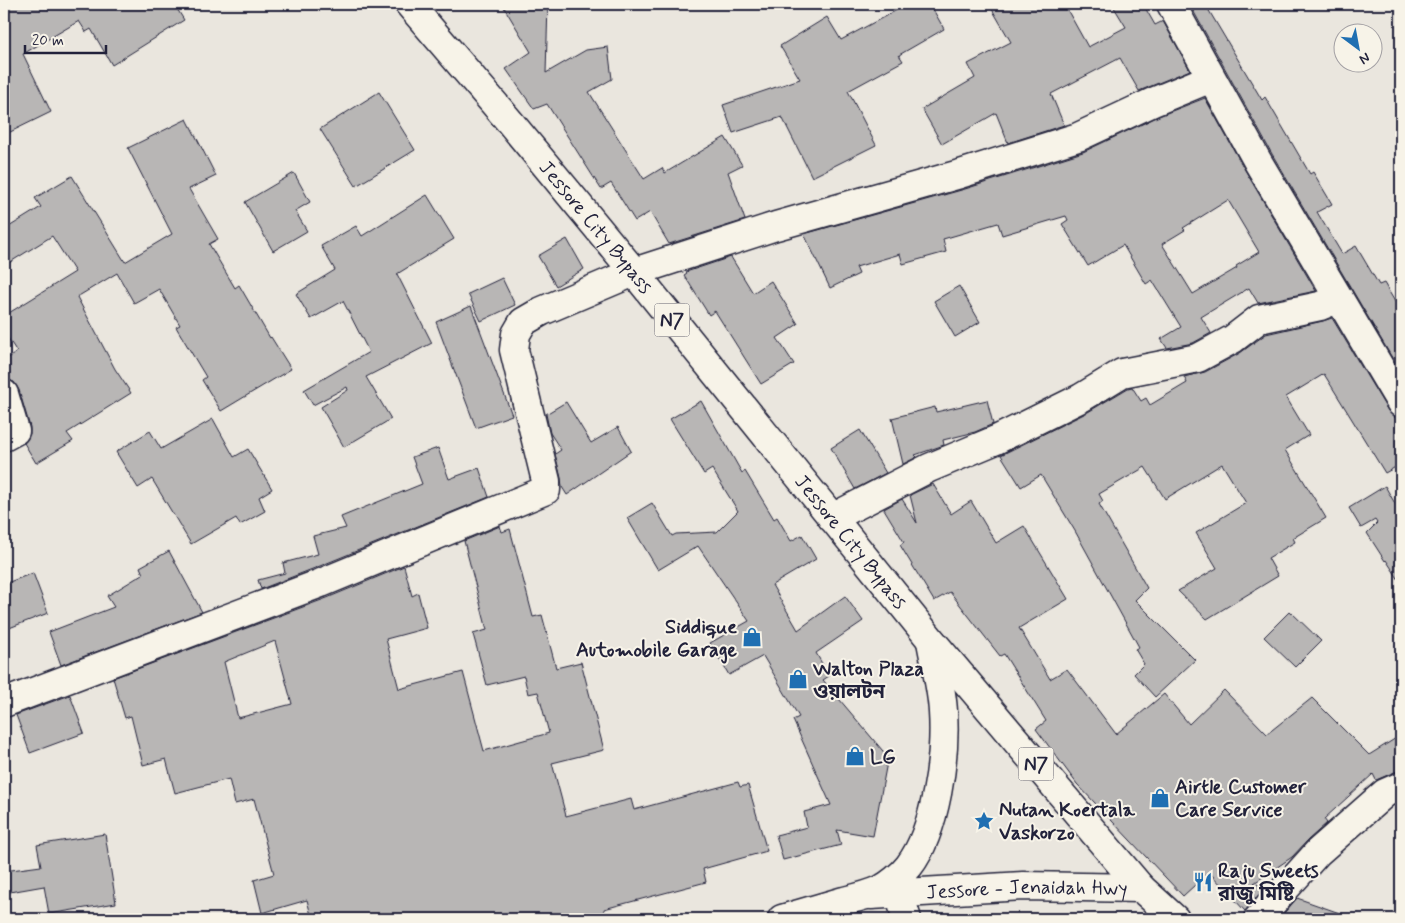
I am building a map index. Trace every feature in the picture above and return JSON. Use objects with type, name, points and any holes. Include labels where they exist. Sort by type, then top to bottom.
[{"type":"main road","name":"Jessore City Bypass","points":[[409,4],[634,272],[931,640]]},
{"type":"main road","points":[[1171,4],[1258,162],[1401,403]]},
{"type":"main road","points":[[4,703],[321,583],[546,490],[546,481],[514,350],[516,334],[523,322],[542,311],[634,272],[776,226],[960,174],[1078,137],[1153,102],[1212,78]]},
{"type":"main road","points":[[832,518],[929,468],[996,440],[1081,398],[1122,373],[1198,358],[1233,339],[1259,319],[1320,306],[1339,298]]},
{"type":"main road","points":[[4,394],[15,431],[4,437]]},
{"type":"main road","name":"N7","points":[[931,640],[1141,888]]},
{"type":"main road","name":"N7","points":[[866,895],[881,889],[898,878],[909,866],[926,836],[932,813],[939,782],[944,733],[943,711],[931,640]]},
{"type":"main road","points":[[1258,919],[1318,852],[1385,793],[1401,786]]},
{"type":"main road","name":"Jessore - Jenaidah Hwy","points":[[866,895],[903,907],[1023,886],[1141,888],[1175,919]]},
{"type":"main road","points":[[795,917],[866,895]]},
{"type":"building","points":[[4,4],[174,4],[184,20],[112,65],[91,29],[86,32],[79,21],[23,54],[51,112],[4,135]]},
{"type":"building","points":[[502,4],[548,4],[546,73],[586,50],[608,47],[612,79],[589,92],[644,179],[662,168],[665,173],[725,137],[742,165],[728,172],[745,220],[669,244],[650,212],[635,221],[611,183],[601,189],[547,104],[534,109],[506,69],[531,52]]},
{"type":"building","points":[[908,4],[930,4],[944,29],[899,55],[903,61],[848,91],[876,145],[812,177],[782,117],[733,133],[723,105],[800,79],[780,46],[827,17],[841,40]]},
{"type":"building","points":[[989,4],[1064,4],[1088,47],[1126,27],[1112,4],[1143,4],[1155,25],[1163,21],[1190,70],[1139,91],[1120,58],[1051,94],[1064,125],[1008,143],[996,113],[942,144],[922,109],[975,78],[968,64],[1011,42]]},
{"type":"building","points":[[1205,4],[1262,100],[1265,97],[1310,174],[1313,172],[1332,204],[1317,212],[1342,254],[1356,246],[1379,285],[1384,283],[1401,312],[1401,373],[1272,154],[1190,5]]},
{"type":"building","points":[[379,92],[415,150],[356,186],[320,129]]},
{"type":"building","points":[[1205,98],[1316,291],[1258,303],[1249,288],[1201,317],[1211,333],[1193,343],[1167,348],[1161,339],[1181,327],[1152,280],[1146,284],[1123,245],[1088,266],[1062,224],[1068,220],[1066,216],[1002,235],[998,223],[943,239],[946,252],[903,264],[900,254],[856,267],[859,274],[830,288],[804,234],[965,189],[1083,152],[1159,116]],"holes":[[[1228,200],[1259,252],[1236,266],[1237,268],[1193,294],[1162,244],[1185,230],[1183,228]]]},
{"type":"building","points":[[187,119],[216,176],[189,189],[218,239],[209,244],[235,288],[239,285],[270,338],[291,369],[221,411],[202,380],[206,377],[176,327],[180,325],[159,289],[134,303],[117,273],[77,297],[115,369],[131,393],[67,433],[73,441],[36,463],[24,443],[30,434],[30,427],[19,390],[14,382],[4,379],[4,361],[17,352],[4,332],[4,316],[75,272],[52,236],[4,266],[4,230],[41,207],[35,198],[72,176],[125,262],[172,234],[128,148]]},
{"type":"building","points":[[294,173],[310,202],[295,211],[307,231],[273,251],[245,202]]},
{"type":"building","points":[[427,195],[454,239],[397,274],[432,343],[366,377],[391,419],[344,447],[321,407],[348,390],[347,387],[313,405],[304,390],[369,352],[343,301],[311,319],[296,294],[335,270],[321,246],[356,226],[362,236]]},
{"type":"building","points":[[567,239],[584,269],[556,286],[538,256]]},
{"type":"building","points":[[731,257],[753,293],[771,281],[798,324],[777,338],[794,364],[761,384],[715,311],[709,315],[684,275],[686,272]]},
{"type":"building","points":[[502,278],[515,305],[481,321],[468,294]]},
{"type":"building","points":[[959,286],[980,322],[955,337],[934,301]]},
{"type":"building","points":[[471,306],[512,415],[476,428],[436,322]]},
{"type":"building","points":[[1332,318],[1388,411],[1394,417],[1401,419],[1401,464],[1385,473],[1324,374],[1286,397],[1309,435],[1285,450],[1326,518],[1293,538],[1295,542],[1268,558],[1278,576],[1207,619],[1178,591],[1217,568],[1196,533],[1246,503],[1222,464],[1165,499],[1145,467],[1099,494],[1103,501],[1099,504],[1147,588],[1135,600],[1195,660],[1155,697],[1134,674],[1144,664],[1135,649],[1139,647],[1075,531],[1041,475],[1021,487],[1001,455],[1088,412],[1128,388],[1132,387],[1141,401],[1146,398],[1150,405],[1187,383],[1184,377],[1205,372],[1240,353],[1266,334]]},
{"type":"building","points":[[987,400],[993,424],[975,432],[943,440],[944,445],[915,455],[917,457],[903,464],[892,418],[935,407],[936,412]]},
{"type":"building","points":[[701,401],[742,473],[745,471],[774,519],[777,517],[791,541],[802,535],[816,559],[772,585],[798,630],[845,596],[863,621],[816,653],[829,676],[823,680],[888,757],[873,836],[837,830],[841,845],[783,860],[776,835],[807,827],[804,812],[831,805],[793,720],[799,717],[763,656],[729,675],[710,643],[749,621],[698,546],[658,570],[627,518],[652,503],[672,536],[676,534],[717,532],[738,511],[712,469],[704,474],[670,419]]},
{"type":"building","points":[[566,402],[591,443],[618,427],[631,451],[567,495],[562,487],[555,454],[561,450],[550,433],[546,414]]},
{"type":"building","points":[[213,419],[234,457],[248,449],[272,489],[259,497],[265,511],[240,525],[236,518],[191,544],[152,479],[138,488],[116,452],[150,431],[161,449]]},
{"type":"building","points":[[860,430],[886,473],[855,489],[831,448]]},
{"type":"building","points":[[438,448],[449,479],[479,468],[489,497],[261,589],[258,580],[285,573],[283,563],[318,554],[313,536],[346,528],[341,517],[422,484],[412,457]]},
{"type":"building","points":[[933,484],[951,514],[971,501],[996,543],[1024,526],[1068,599],[1019,628],[1050,679],[1067,669],[1116,734],[1164,694],[1189,724],[1224,690],[1267,734],[1312,698],[1369,755],[1401,735],[1401,771],[1376,780],[1373,774],[1324,819],[1327,823],[1292,857],[1254,883],[1265,887],[1245,911],[1211,874],[1208,876],[1207,874],[1183,896],[1077,784],[1036,729],[1046,721],[1004,654],[1000,656],[950,592],[934,601],[900,545],[904,542],[884,509],[902,499],[917,523],[910,495]]},
{"type":"building","points":[[1385,486],[1401,514],[1401,583],[1367,533],[1377,523],[1375,520],[1361,528],[1349,508]]},
{"type":"building","points":[[500,526],[502,532],[510,529],[533,617],[542,615],[556,668],[581,662],[604,750],[552,763],[566,816],[631,799],[634,810],[738,782],[740,787],[748,785],[767,851],[703,869],[706,882],[604,909],[604,912],[579,919],[312,919],[307,900],[262,913],[254,880],[274,874],[254,799],[235,804],[229,779],[175,793],[166,759],[143,765],[131,716],[125,718],[113,678],[327,598],[404,566],[412,596],[418,593],[427,628],[386,639],[399,689],[463,672],[484,751],[549,733],[538,692],[528,694],[524,676],[487,685],[473,634],[487,630],[464,541]],"holes":[[[275,641],[292,704],[238,718],[224,662]]]},
{"type":"building","points":[[169,551],[202,612],[61,665],[49,632],[114,607],[107,596],[143,574],[140,567]]},
{"type":"building","points":[[33,573],[48,613],[4,630],[4,584]]},
{"type":"building","points":[[1290,611],[1321,641],[1295,667],[1264,637]]},
{"type":"building","points":[[70,695],[84,733],[30,753],[16,715]]},
{"type":"building","points":[[105,834],[116,903],[49,914],[44,886],[4,893],[4,871],[41,866],[37,845]]},
{"type":"building","points":[[1297,898],[1348,916],[1347,919],[1279,919]]},
{"type":"place","name":"Siddique Automobile Garage","points":[[752,637]]},
{"type":"place","name":"Walton Plaza ওয়ালটন","points":[[798,679]]},
{"type":"place","name":"LG","points":[[855,756]]},
{"type":"place","name":"Airtle Customer Care Service","points":[[1160,798]]},
{"type":"place","name":"Nutan Koertala Vaskorzo","points":[[984,821]]},
{"type":"place","name":"Raju Sweets রাজু মিষ্টি","points":[[1203,882]]}]
